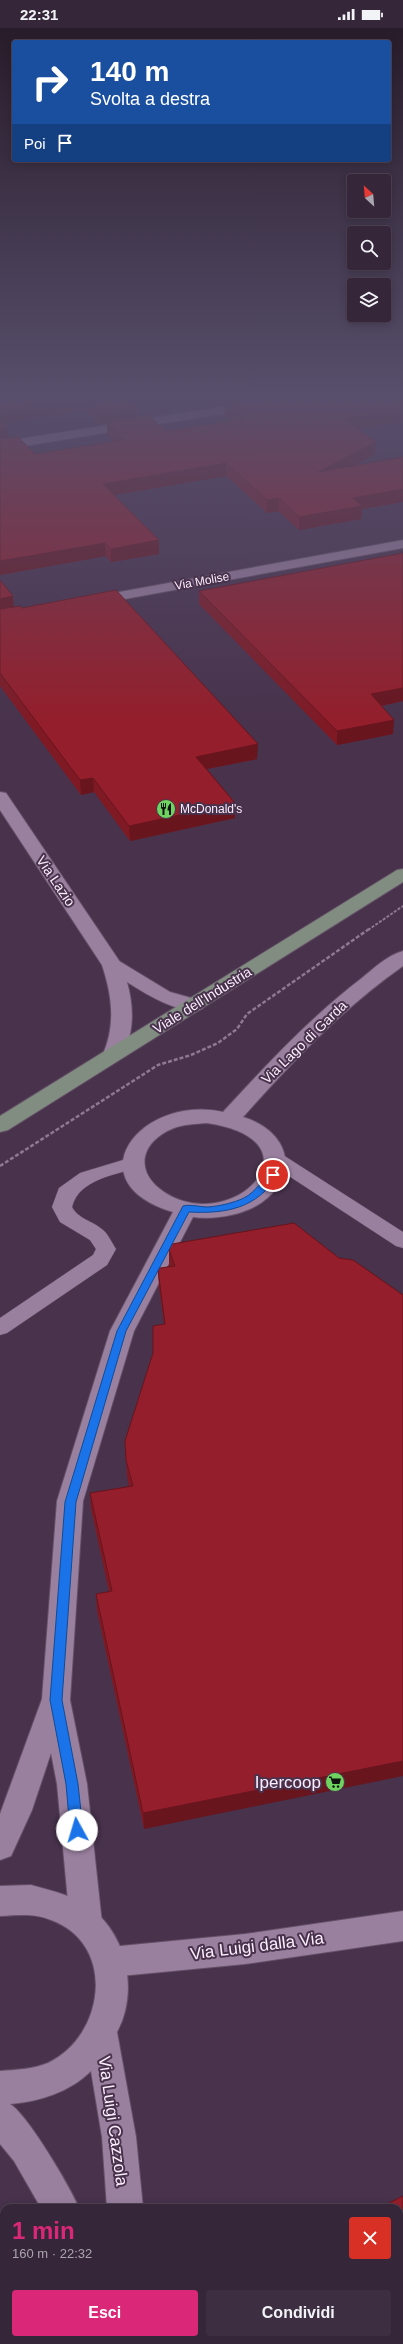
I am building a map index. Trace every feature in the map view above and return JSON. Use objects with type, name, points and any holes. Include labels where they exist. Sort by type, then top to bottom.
[{"type":"main road","name":"Viale dell'Industria","points":[[0,1125],[113,1054],[195,1005],[403,874]]},
{"type":"street","name":"Via Molise","points":[[78,603],[403,544]]},
{"type":"street","name":"Via Lazio","points":[[0,797],[112,965]]},
{"type":"street","name":"Via Lago di Garda","points":[[229,1118],[278,1064],[325,1018],[403,957]]},
{"type":"street","points":[[112,965],[163,996],[195,1005]]},
{"type":"street","points":[[112,965],[119,984],[122,1006],[120,1042],[113,1054]]},
{"type":"street","points":[[207,1116],[229,1118],[247,1125],[261,1134],[271,1146],[276,1159],[273,1175],[263,1189],[248,1200],[230,1207],[208,1210],[186,1209],[164,1202],[147,1192],[136,1178],[133,1163],[136,1148],[147,1134],[164,1124],[184,1118],[207,1116]]},
{"type":"street","points":[[86,1923],[72,1784],[56,1700],[70,1502],[122,1331],[186,1209]]},
{"type":"street","points":[[0,1846],[17,1810],[56,1700]]},
{"type":"street","points":[[0,1901],[18,1898],[43,1900],[66,1908],[86,1923],[100,1941],[110,1962],[113,1985],[110,2009],[101,2034],[82,2058],[58,2076],[28,2086],[0,2088]]},
{"type":"street","name":"Via Luigi dalla Via","points":[[110,1962],[245,1949],[403,1926]]},
{"type":"street","name":"Via Luigi Cazzola","points":[[101,2034],[119,2137],[125,2204]]},
{"type":"street","points":[[0,2117],[26,2149],[59,2204]]},
{"type":"lane","points":[[276,1159],[403,1241]]},
{"type":"lane","points":[[0,1328],[100,1260],[106,1249],[97,1235],[67,1217],[62,1207],[66,1193],[87,1177],[133,1163]]},
{"type":"path","points":[[0,1166],[158,1065],[191,1055],[218,1042],[237,1029],[247,1014],[403,906]]},
{"type":"building","points":[[0,507],[126,507],[159,540],[111,549],[105,543],[0,561]]},
{"type":"building","points":[[289,507],[356,507],[299,517]]},
{"type":"building","points":[[403,553],[403,688],[371,694],[394,720],[337,731],[199,591]]},
{"type":"building","points":[[0,580],[13,596],[0,599]]},
{"type":"building","points":[[116,590],[258,744],[196,757],[235,803],[129,826],[93,778],[80,780],[0,673],[0,609],[20,606],[22,608]]},
{"type":"building","points":[[294,1223],[339,1258],[353,1260],[403,1295],[403,1761],[143,1813],[96,1594],[112,1591],[90,1493],[133,1486],[126,1460],[125,1441],[153,1353],[153,1326],[165,1324],[158,1270],[160,1268],[175,1266],[169,1250],[172,1244]]},
{"type":"building","points":[[403,2196],[403,2204],[387,2204]]},
{"type":"place","name":"McDonald's","points":[[166,809]]},
{"type":"place","name":"Ipercoop","points":[[335,1782]]},
{"type":"route","points":[[77,1830],[72,1784],[56,1700],[70,1502],[122,1331],[186,1209],[208,1210],[230,1207],[248,1200],[263,1189],[273,1175]]}]
